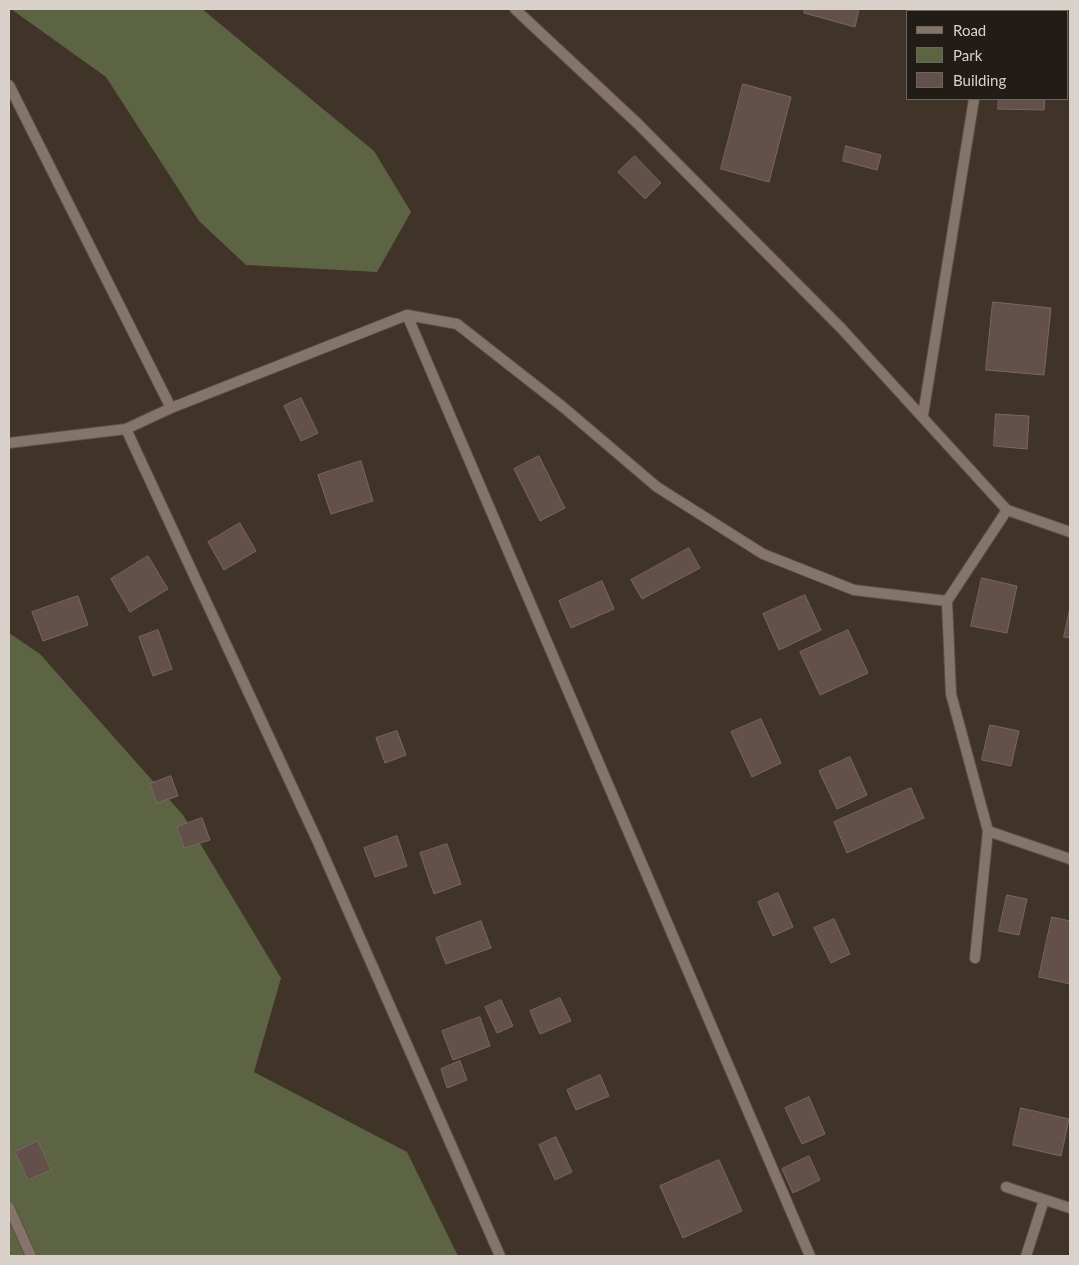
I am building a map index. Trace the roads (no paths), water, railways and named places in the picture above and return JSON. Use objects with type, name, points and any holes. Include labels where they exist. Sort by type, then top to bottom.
[{"type":"street","points":[[515,9],[637,123],[841,328],[923,415],[1007,510],[1070,532]]},
{"type":"street","points":[[9,85],[171,408]]},
{"type":"street","points":[[923,415],[974,100]]},
{"type":"street","points":[[407,316],[810,1256]]},
{"type":"street","points":[[9,443],[126,429],[171,408],[407,316],[456,324],[563,407],[657,487],[763,554],[854,590],[947,601]]},
{"type":"street","points":[[126,429],[317,840],[500,1256]]},
{"type":"street","points":[[975,958],[988,831],[951,694],[947,601],[1007,510]]},
{"type":"street","points":[[988,831],[1070,859]]},
{"type":"street","points":[[1006,1187],[1070,1208]]},
{"type":"street","points":[[1026,1256],[1044,1200]]},
{"type":"street","points":[[9,1207],[31,1256]]}]
